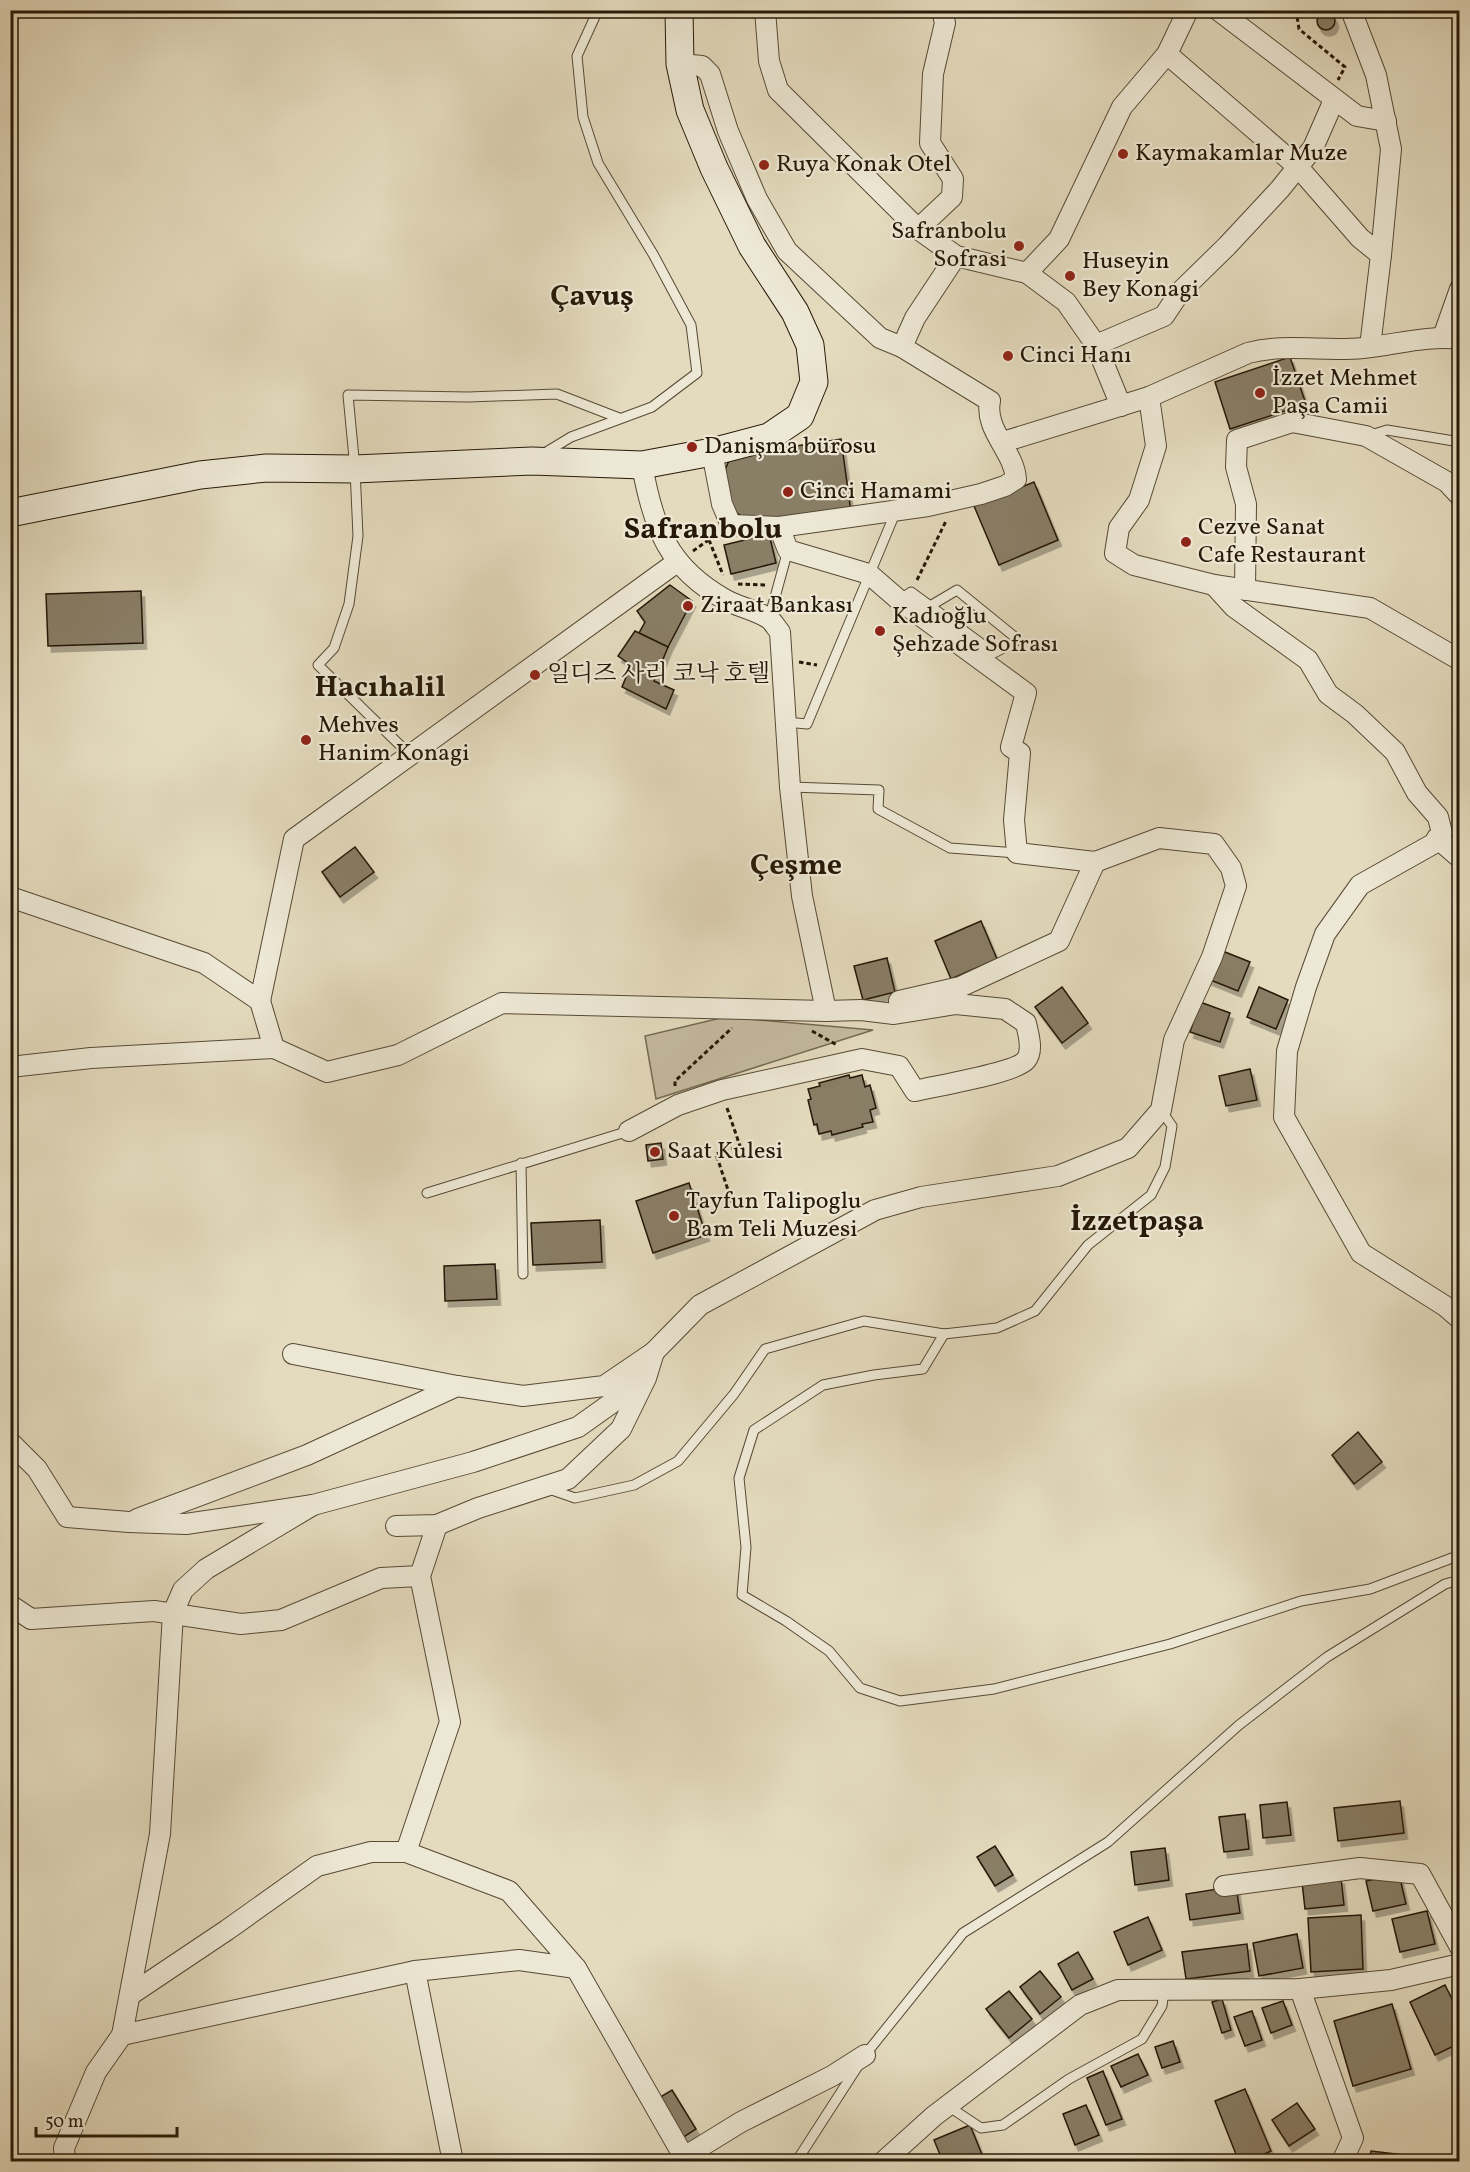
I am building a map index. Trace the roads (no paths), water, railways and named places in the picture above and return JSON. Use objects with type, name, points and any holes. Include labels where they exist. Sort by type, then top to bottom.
[{"type":"main road","points":[[10,513],[200,475],[266,468],[355,469],[532,461],[642,465],[712,452],[769,437],[800,416],[814,382],[810,345],[795,312],[752,246],[714,168],[690,110],[680,64],[679,10]]},
{"type":"street","points":[[765,10],[769,61],[778,90],[918,229],[956,256],[1027,273],[1066,302],[1096,345],[1121,406]]},
{"type":"street","points":[[918,229],[952,197],[953,179],[930,143],[933,74],[945,22],[942,10]]},
{"type":"street","points":[[1027,273],[1059,239],[1122,107],[1167,54],[1188,10]]},
{"type":"street","points":[[1218,10],[1357,116],[1386,121]]},
{"type":"street","points":[[1351,10],[1376,75],[1390,149],[1370,347]]},
{"type":"street","points":[[1167,54],[1298,167],[1360,238],[1381,255]]},
{"type":"street","points":[[680,64],[702,66],[710,74],[729,131],[758,199],[787,251],[880,338],[902,347],[990,401],[988,409],[990,421],[1015,467],[1016,479],[981,495],[957,498],[928,506],[779,527],[732,525],[722,504],[712,452]]},
{"type":"street","points":[[1096,345],[1164,316],[1180,292],[1227,246],[1313,148],[1334,100]]},
{"type":"street","points":[[902,347],[915,318],[956,256]]},
{"type":"street","points":[[1003,442],[1149,397],[1248,353],[1264,349],[1370,347],[1451,338],[1460,289]]},
{"type":"street","points":[[1149,397],[1156,446],[1138,500],[1119,528],[1115,554],[1134,565],[1214,585],[1370,608],[1460,660]]},
{"type":"street","points":[[1245,590],[1246,504],[1236,467],[1237,440],[1292,422],[1366,436],[1447,482],[1460,496]]},
{"type":"street","points":[[642,465],[645,485],[663,539],[676,562],[697,582],[727,600],[769,619],[780,632],[790,787],[802,896],[826,1011]]},
{"type":"street","points":[[293,1354],[457,1386],[523,1396],[604,1386],[654,1352],[700,1305],[875,1210],[921,1197],[1058,1176],[1128,1148],[1161,1110],[1174,1040],[1212,957],[1236,886],[1231,868],[1214,844],[1159,838],[1095,862],[1017,853],[1014,820],[1020,753],[1011,747],[1026,693],[905,596],[869,574],[788,550],[779,527]]},
{"type":"street","points":[[274,1048],[260,1001],[294,839],[676,562]]},
{"type":"street","points":[[1214,585],[1234,607],[1308,660],[1328,694],[1355,714],[1395,752],[1418,794],[1438,817],[1442,833],[1433,844],[1360,885],[1324,934],[1287,1051],[1284,1118],[1361,1253],[1445,1306],[1460,1319]]},
{"type":"street","points":[[1437,838],[1460,858]]},
{"type":"street","points":[[861,1010],[960,987],[1059,941],[1095,862]]},
{"type":"street","points":[[10,897],[204,963],[260,1001]]},
{"type":"street","points":[[10,1067],[91,1058],[274,1048],[327,1072],[398,1055],[502,1003],[861,1010],[894,1014],[956,1004],[1005,1009],[1026,1023],[1030,1048],[1026,1060],[1012,1069],[915,1091],[899,1066],[862,1059],[722,1090],[678,1105],[629,1131]]},
{"type":"street","points":[[396,1526],[437,1525],[478,1508],[568,1479],[621,1429],[646,1378],[654,1352]]},
{"type":"street","points":[[10,1442],[37,1470],[67,1517],[186,1524],[313,1505],[473,1462],[578,1427],[646,1378]]},
{"type":"street","points":[[129,1522],[307,1455],[457,1386]]},
{"type":"street","points":[[65,2162],[64,2148],[96,2072],[122,2035],[130,1995],[160,1834],[173,1613],[183,1590],[206,1569],[313,1505]]},
{"type":"street","points":[[406,1852],[450,1722],[420,1575],[437,1525]]},
{"type":"street","points":[[10,1605],[31,1619],[154,1611],[241,1624],[280,1620],[381,1578],[420,1575]]},
{"type":"street","points":[[130,1995],[317,1866],[371,1852],[406,1852],[509,1891],[576,1968],[684,2159],[741,2122],[832,2076],[865,2055]]},
{"type":"street","points":[[1224,1886],[1360,1868],[1420,1874],[1460,1947]]},
{"type":"street","points":[[122,2035],[415,1971],[519,1960],[576,1968]]},
{"type":"street","points":[[883,2162],[948,2106],[1080,2005],[1118,1990],[1300,1989],[1391,1980],[1460,1964]]},
{"type":"street","points":[[415,1971],[453,2162]]},
{"type":"street","points":[[1300,1989],[1353,2138],[1342,2162]]},
{"type":"lane","points":[[532,461],[571,437],[652,407],[697,373],[692,325],[653,254],[598,163],[583,117],[578,56],[598,10]]},
{"type":"lane","points":[[410,755],[318,665],[334,648],[350,604],[358,536],[348,395],[468,397],[557,394],[619,418]]},
{"type":"lane","points":[[1366,436],[1387,430],[1460,442]]},
{"type":"lane","points":[[785,722],[807,724],[896,511]]},
{"type":"lane","points":[[769,619],[788,550]]},
{"type":"lane","points":[[905,596],[930,606],[994,653],[1015,642],[1016,638],[957,590],[930,606]]},
{"type":"lane","points":[[790,787],[879,790],[878,809],[950,848],[1017,853]]},
{"type":"lane","points":[[544,1487],[575,1498],[634,1485],[678,1461],[734,1394],[765,1349],[864,1321],[944,1334],[997,1328],[1035,1311],[1088,1245],[1151,1195],[1165,1167],[1172,1126],[1161,1110]]},
{"type":"lane","points":[[427,1193],[629,1131]]},
{"type":"lane","points":[[521,1163],[523,1274]]},
{"type":"lane","points":[[944,1334],[923,1369],[874,1375],[823,1385],[754,1430],[739,1478],[746,1547],[742,1595],[786,1621],[830,1652],[860,1688],[900,1701],[994,1689],[1170,1644],[1301,1601],[1370,1589],[1460,1555]]},
{"type":"lane","points":[[796,2162],[865,2055],[963,1933],[1108,1842],[1239,1725],[1327,1656],[1445,1584],[1460,1580]]},
{"type":"lane","points":[[948,2106],[981,2128],[1003,2125],[1069,2079],[1142,2039],[1162,2006],[1164,1990]]},
{"type":"place","name":"Kaymakamlar Muze","points":[[1123,154]]},
{"type":"place","name":"Ruya Konak Otel","points":[[764,165]]},
{"type":"place","name":"Safranbolu Sofrasi","points":[[1019,246]]},
{"type":"place","name":"Huseyin Bey Konagi","points":[[1070,276]]},
{"type":"place","name":"Cinci Hanı","points":[[1008,356]]},
{"type":"place","name":"İzzet Mehmet Paşa Camii","points":[[1260,393]]},
{"type":"place","name":"Danişma bürosu","points":[[692,447]]},
{"type":"place","name":"Cinci Hamami","points":[[788,492]]},
{"type":"place","name":"Cezve Sanat Cafe Restaurant","points":[[1186,542]]},
{"type":"place","name":"Ziraat Bankası","points":[[688,606]]},
{"type":"place","name":"Kadıoğlu Şehzade Sofrası","points":[[880,631]]},
{"type":"place","name":"일디즈 사리 코낙 호텔","points":[[535,675]]},
{"type":"place","name":"Mehves Hanim Konagi","points":[[306,740]]},
{"type":"place","name":"Saat Kulesi","points":[[655,1152]]},
{"type":"place","name":"Tayfun Talipoglu Bam Teli Muzesi","points":[[674,1216]]},
{"type":"district","name":"Çavuş","points":[[592,297]]},
{"type":"district","name":"Safranbolu","points":[[703,530]]},
{"type":"district","name":"Hacıhalil","points":[[380,688]]},
{"type":"district","name":"Çeşme","points":[[796,866]]},
{"type":"district","name":"İzzetpaşa","points":[[1137,1222]]}]
